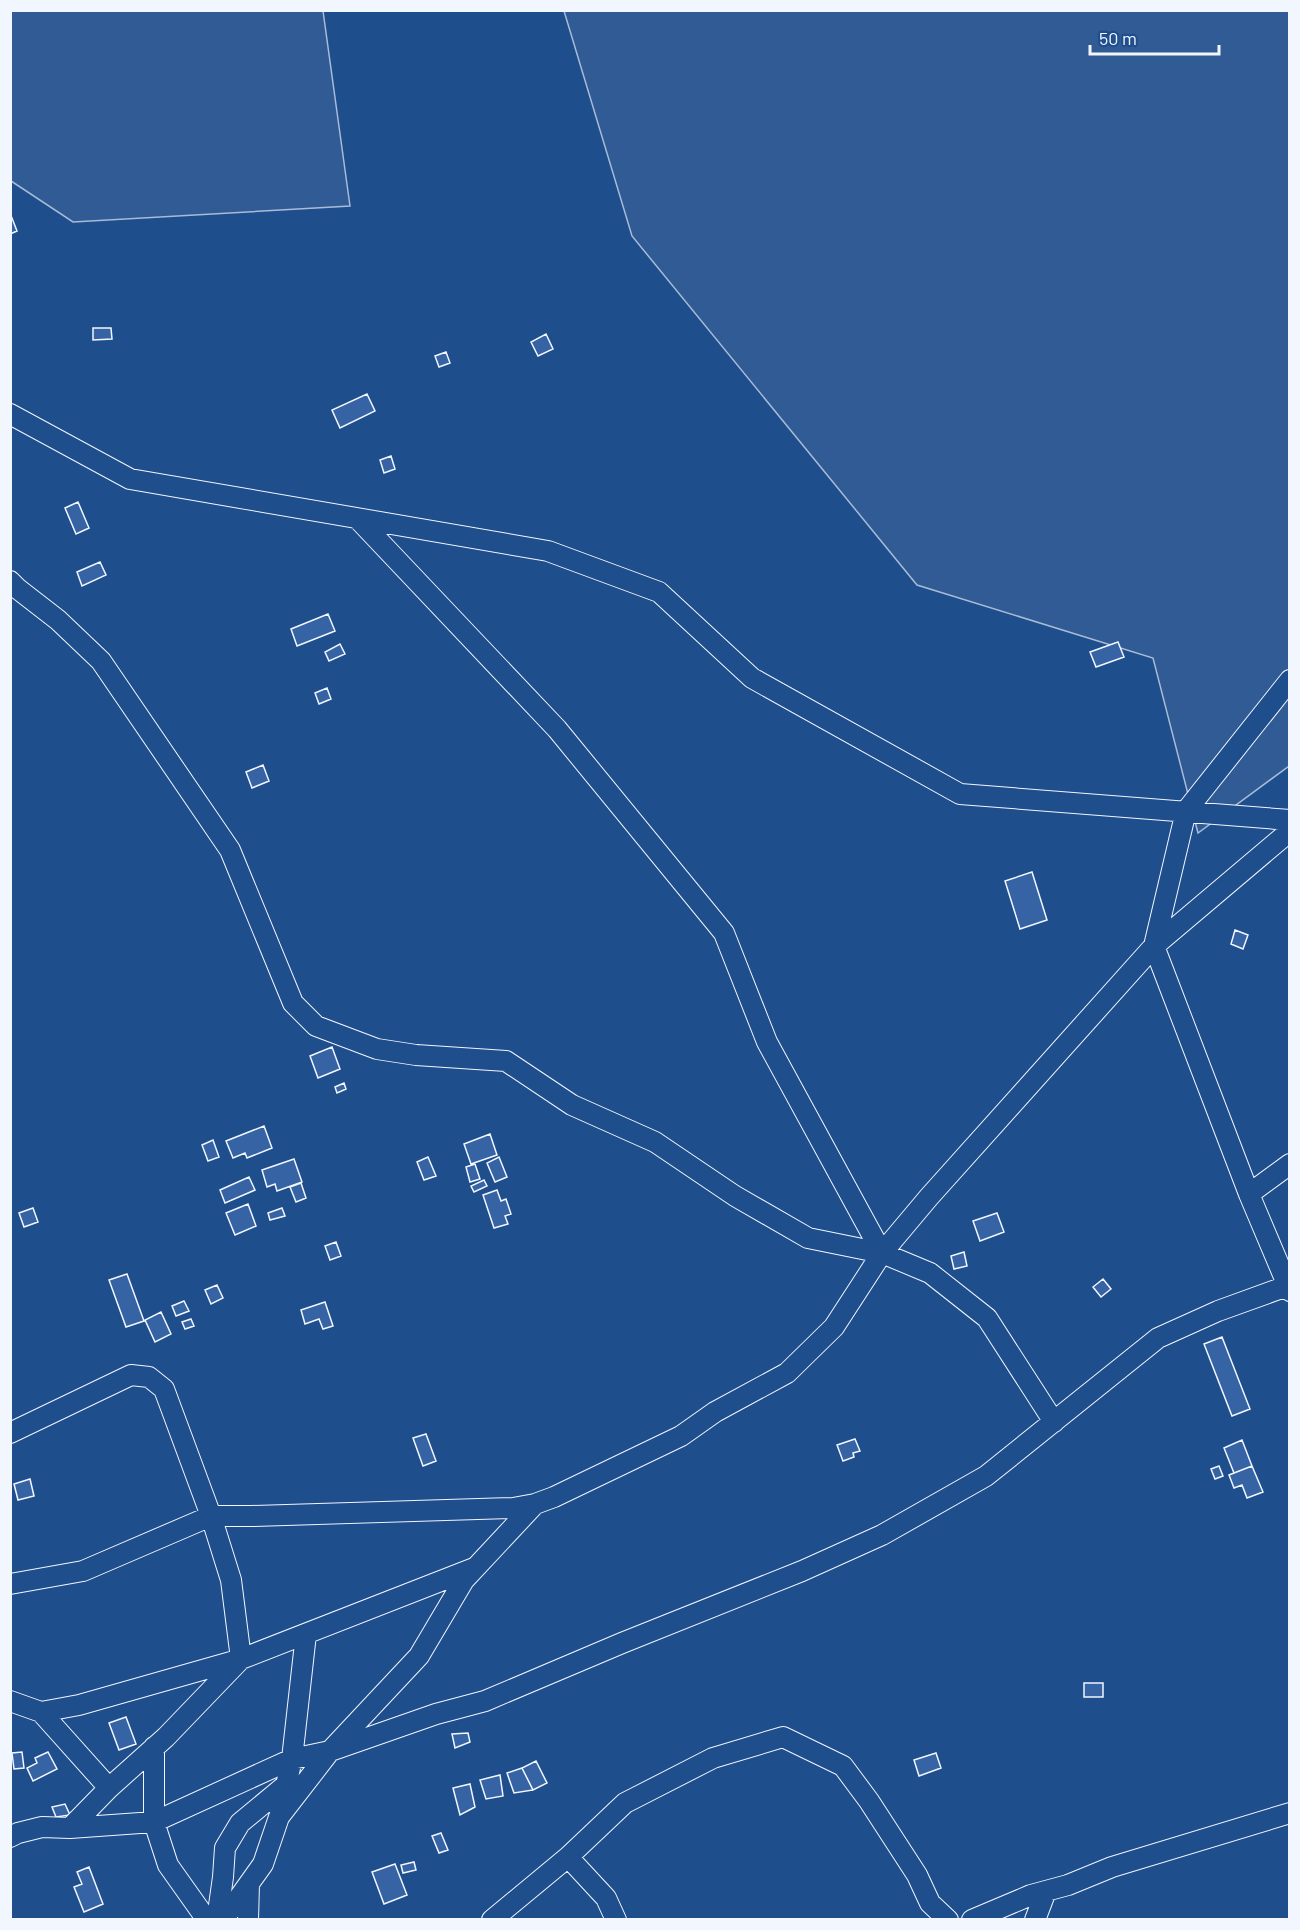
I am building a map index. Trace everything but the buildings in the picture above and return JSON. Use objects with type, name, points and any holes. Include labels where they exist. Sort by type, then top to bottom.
[{"type":"street","points":[[10,414],[130,479],[548,551],[659,592],[752,678],[960,794],[1290,820]]},
{"type":"street","points":[[359,520],[557,729],[724,933],[767,1042],[882,1253]]},
{"type":"street","points":[[10,581],[58,620],[101,661],[230,850],[293,1004],[316,1026],[377,1049],[416,1055],[506,1061],[572,1105],[655,1142],[735,1196],[808,1238],[882,1253],[930,1273],[987,1318],[1054,1422]]},
{"type":"street","points":[[10,1837],[42,1827],[70,1828],[154,1822],[292,1759],[330,1751],[436,1714],[485,1701],[802,1571],[872,1540],[986,1476],[1158,1338],[1218,1311],[1288,1287],[1249,1194],[1155,946],[1186,811],[1290,680]]},
{"type":"street","points":[[10,1584],[83,1571],[211,1516],[513,1508],[535,1504],[681,1436],[715,1412],[787,1373],[834,1328],[882,1253],[929,1197],[1155,946],[1290,831]]},
{"type":"street","points":[[1249,1194],[1290,1164]]},
{"type":"street","points":[[10,1433],[131,1375],[149,1377],[164,1389],[211,1516],[231,1580],[241,1659]]},
{"type":"street","points":[[279,1817],[330,1751],[419,1656],[464,1580],[535,1504]]},
{"type":"street","points":[[10,1701],[42,1712],[79,1706],[241,1659],[476,1568]]},
{"type":"street","points":[[223,1920],[263,1864],[279,1817],[292,1759],[306,1634]]},
{"type":"street","points":[[70,1828],[241,1659]]},
{"type":"street","points":[[42,1712],[109,1788]]},
{"type":"street","points":[[492,1920],[568,1857],[625,1803],[713,1758],[783,1737],[843,1766],[869,1801],[917,1875],[930,1903],[948,1920]]},
{"type":"street","points":[[154,1747],[154,1822],[168,1865],[207,1920]]},
{"type":"street","points":[[217,1920],[225,1848],[240,1823],[286,1784]]},
{"type":"street","points":[[972,1920],[1031,1895],[1068,1885],[1112,1867],[1290,1813]]},
{"type":"street","points":[[568,1857],[606,1898],[616,1920]]},
{"type":"street","points":[[248,1920],[249,1884]]},
{"type":"street","points":[[1035,1920],[1046,1891]]},
{"type":"shaded area","points":[[10,11],[323,11],[350,206],[73,222],[11,181]]},
{"type":"shaded area","points":[[564,11],[1289,11],[1289,766],[1198,833],[1153,658],[917,585],[632,236]]}]
